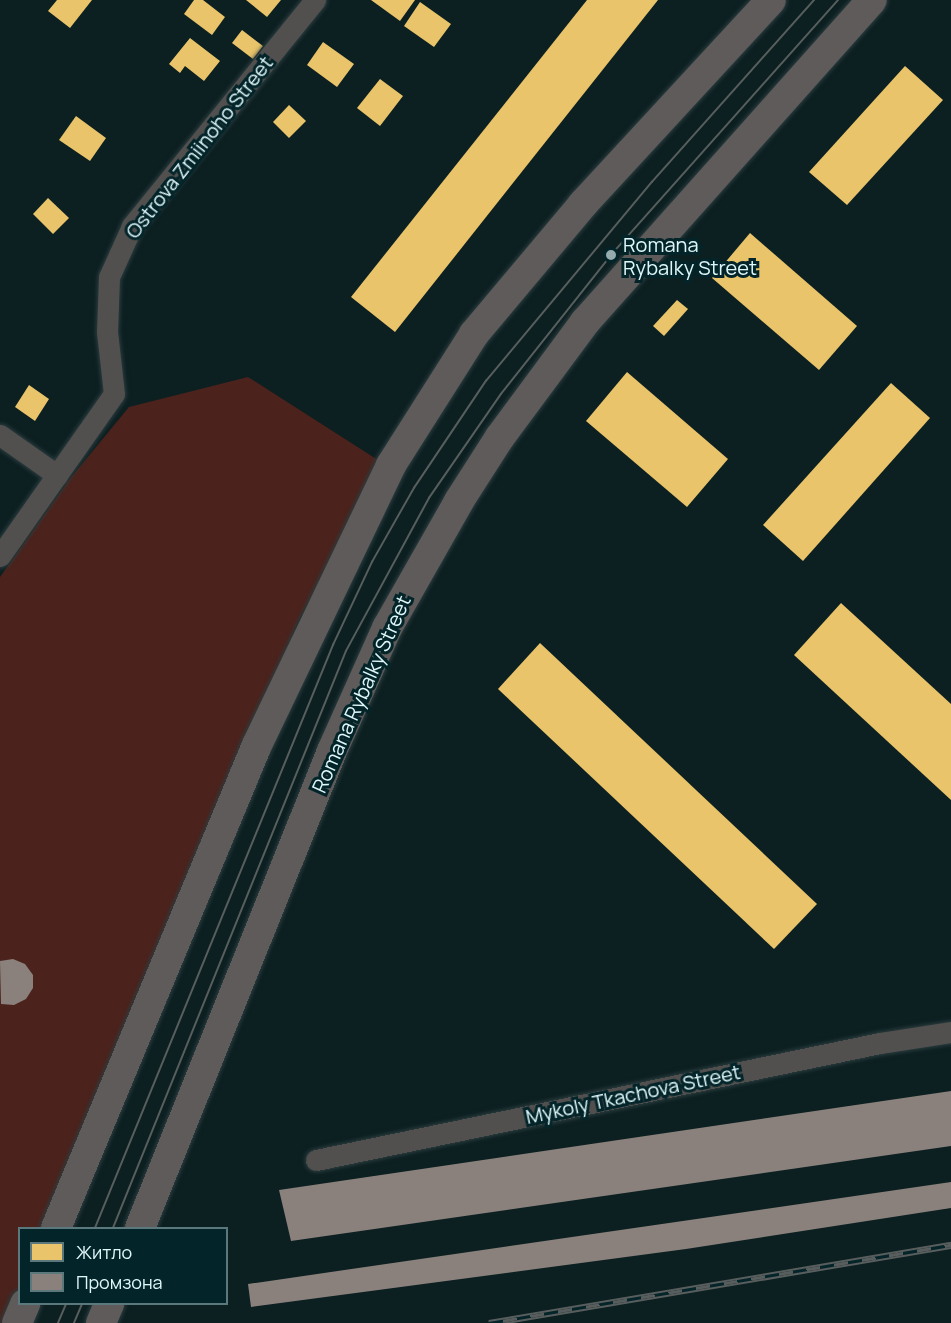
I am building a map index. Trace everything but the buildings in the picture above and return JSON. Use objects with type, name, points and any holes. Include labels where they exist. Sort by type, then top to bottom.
[{"type":"main road","points":[[56,1227],[257,745],[391,465],[474,334],[583,204],[771,0]]},
{"type":"main road","name":"Romana Rybalky Street","points":[[144,1217],[332,751],[387,628],[459,501],[500,437],[585,322],[872,0]]},
{"type":"main road","points":[[17,1323],[25,1305]]},
{"type":"main road","points":[[101,1323],[109,1305]]},
{"type":"street","name":"Ostrova Zmiinoho Street","points":[[0,556],[114,394],[107,332],[108,277],[132,226],[315,0]]},
{"type":"street","points":[[0,435],[57,475]]},
{"type":"street","name":"Mykoly Tkachova Street","points":[[316,1160],[880,1043],[951,1032]]},
{"type":"shaded area","points":[[248,377],[381,462],[298,622],[44,1227],[18,1227],[18,1289],[4,1323],[0,1323],[0,577],[68,481],[129,407]]},
{"type":"tram line","points":[[95,1227],[333,645],[372,562],[414,488],[486,381],[652,182],[814,0]]},
{"type":"tram line","points":[[113,1227],[346,651],[429,498],[501,394],[611,255],[838,0]]},
{"type":"tram line","points":[[58,1323],[66,1305]]},
{"type":"tram line","points":[[74,1323],[82,1305]]},
{"type":"railway","points":[[489,1323],[951,1245]]},
{"type":"place","name":"Romana Rybalky Street","points":[[611,255]]}]
